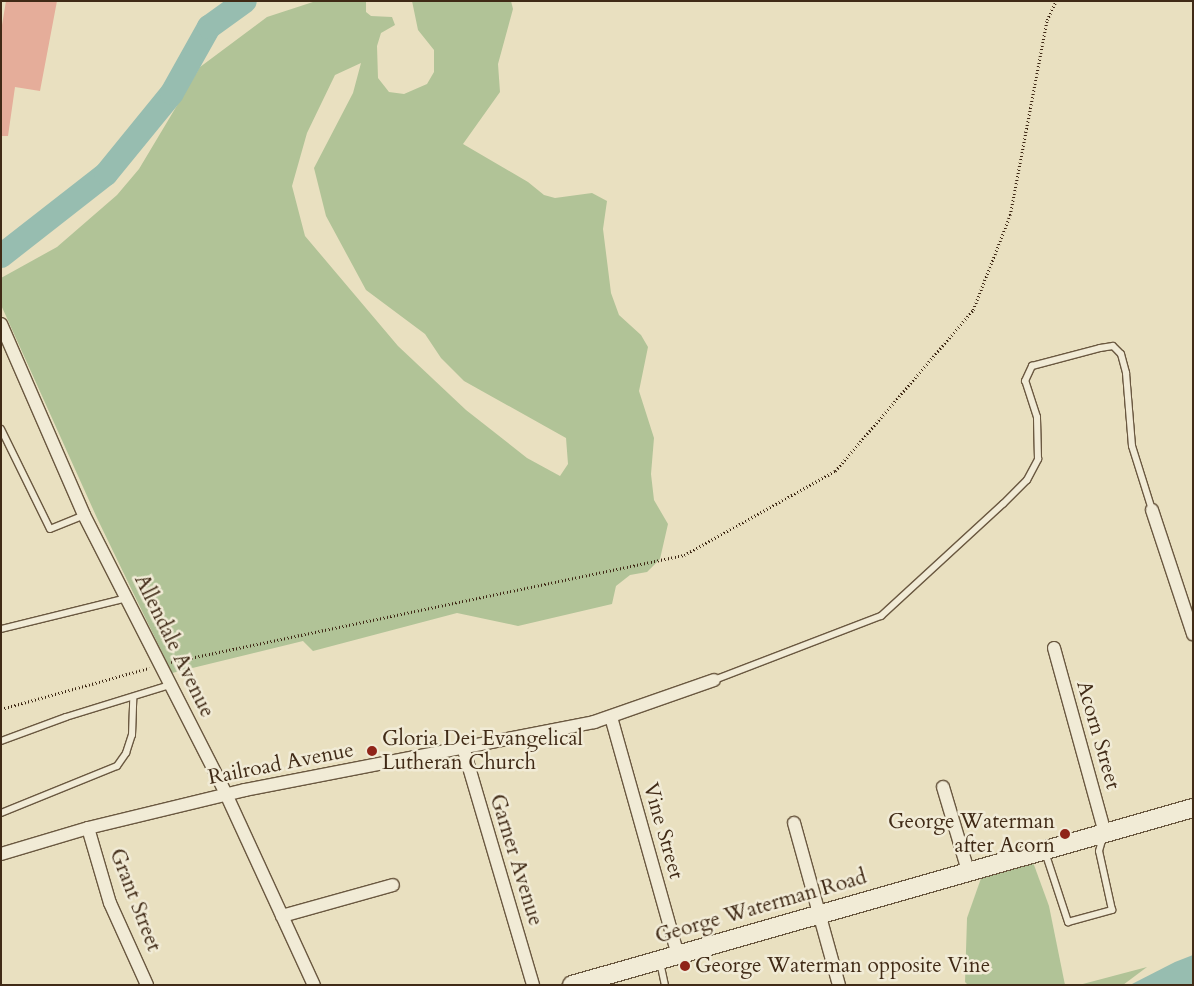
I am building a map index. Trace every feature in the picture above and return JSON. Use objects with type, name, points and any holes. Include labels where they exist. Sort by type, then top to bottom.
[{"type":"main road","name":"George Waterman Road","points":[[572,985],[1193,808]]},
{"type":"street","name":"Allendale Avenue","points":[[1,324],[84,515],[128,598],[226,794],[314,985]]},
{"type":"street","points":[[1152,510],[1193,634]]},
{"type":"street","name":"Acorn Street","points":[[1054,648],[1105,833]]},
{"type":"street","name":"Railroad Avenue","points":[[1,854],[88,828],[226,794],[611,717],[714,680]]},
{"type":"street","name":"Vine Street","points":[[611,717],[678,955]]},
{"type":"street","name":"Garner Avenue","points":[[462,747],[534,985]]},
{"type":"street","points":[[943,787],[968,871]]},
{"type":"street","points":[[794,823],[839,985]]},
{"type":"street","name":"Grant Street","points":[[88,828],[110,903],[148,985]]},
{"type":"street","points":[[282,916],[393,885]]},
{"type":"lane","points":[[714,680],[881,616],[1004,504],[1027,480],[1037,464],[1037,417],[1025,382],[1032,366],[1113,346],[1121,354],[1127,381],[1132,446],[1152,510]]},
{"type":"lane","points":[[1,430],[50,530],[84,515]]},
{"type":"lane","points":[[1,629],[128,598]]},
{"type":"lane","points":[[1,741],[66,717],[170,685]]},
{"type":"lane","points":[[1,813],[117,766],[126,753],[132,735],[133,696]]},
{"type":"lane","points":[[1044,849],[1068,922],[1112,910],[1099,851],[1105,833]]},
{"type":"lane","points":[[660,960],[665,985]]},
{"type":"path","points":[[1,709],[160,665],[684,555],[835,471],[973,310],[1010,216],[1047,20],[1056,1]]},
{"type":"green space","points":[[316,1],[366,1],[366,12],[371,16],[392,17],[395,25],[381,33],[377,46],[378,78],[389,92],[404,94],[427,84],[434,72],[434,50],[418,30],[412,1],[511,1],[513,9],[498,64],[500,92],[463,144],[528,182],[544,195],[555,198],[592,193],[607,201],[603,229],[611,293],[619,315],[641,335],[648,347],[639,391],[654,438],[651,474],[654,500],[668,524],[660,559],[647,572],[630,575],[616,586],[612,604],[518,626],[457,613],[313,651],[303,641],[172,673],[97,518],[1,305],[1,278],[57,247],[117,195],[139,169],[200,67],[267,17]],"holes":[[[361,63],[353,93],[314,168],[326,216],[366,290],[425,334],[441,358],[464,381],[566,438],[568,464],[560,476],[527,458],[466,410],[398,346],[305,236],[292,186],[307,133],[335,75]]]},
{"type":"green space","points":[[1030,854],[1049,906],[1065,985],[968,985],[965,982],[967,918],[985,867]]},
{"type":"green space","points":[[1147,967],[1123,985],[1079,985]]},
{"type":"water","points":[[1193,955],[1193,985],[1130,985],[1175,962]]},
{"type":"building","points":[[6,1],[57,1],[40,91],[15,87],[8,136],[1,136],[1,31]]},
{"type":"waterway","points":[[1,256],[106,174],[172,93],[209,27],[245,1]]},
{"type":"place","name":"Gloria Dei Evangelical Lutheran Church","points":[[372,751]]},
{"type":"place","name":"George Waterman after Acorn","points":[[1065,834]]},
{"type":"place","name":"George Waterman opposite Vine","points":[[685,966]]}]
